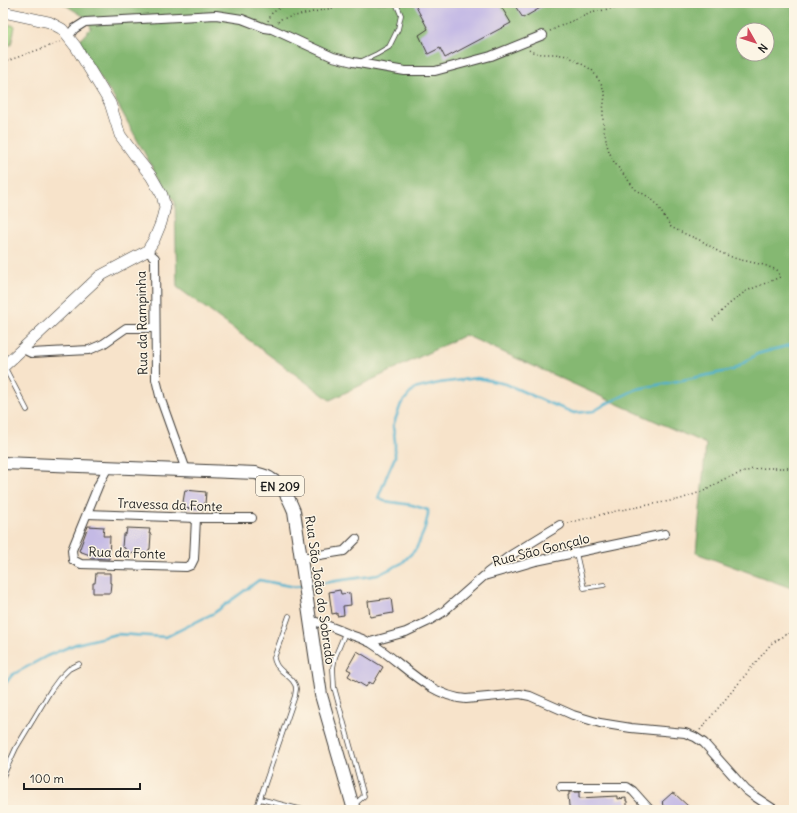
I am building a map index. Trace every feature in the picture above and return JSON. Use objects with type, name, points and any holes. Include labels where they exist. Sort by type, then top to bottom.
[{"type":"main road","name":"Rua São João do Sobrado","points":[[3,463],[256,473],[272,479],[281,486],[288,496],[294,511],[321,695],[354,808]]},
{"type":"street","points":[[3,12],[49,22],[62,29],[76,47],[110,103],[120,135],[151,176],[162,195],[165,207],[161,223],[154,240],[147,251],[100,276],[4,366]]},
{"type":"street","points":[[68,37],[74,29],[85,22],[216,15],[242,19],[333,57],[357,63],[405,71],[435,71],[491,56],[543,35]]},
{"type":"street","name":"Rua da Rampinha","points":[[147,251],[155,258],[156,379],[161,400],[186,470]]},
{"type":"street","points":[[23,349],[31,353],[89,350],[103,344],[126,328],[155,328]]},
{"type":"street","points":[[95,466],[99,484]]},
{"type":"street","name":"Rua da Fonte","points":[[108,467],[99,484],[72,550],[73,560],[81,564],[186,567],[194,559],[196,518]]},
{"type":"street","name":"Travessa da Fonte","points":[[87,514],[196,518],[252,518]]},
{"type":"street","points":[[484,576],[511,555],[560,525]]},
{"type":"street","name":"Rua São Gonçalo","points":[[370,642],[406,632],[428,622],[443,612],[484,576],[536,561],[665,534]]},
{"type":"street","points":[[301,558],[344,551],[356,539]]},
{"type":"street","points":[[310,620],[325,624],[370,642],[424,683],[438,692],[449,696],[466,699],[520,694],[530,696],[573,715],[600,723],[631,728],[685,733],[695,737],[707,746],[746,790],[775,810]]},
{"type":"street","points":[[560,787],[627,786],[650,810]]},
{"type":"lane","points":[[357,63],[389,47],[398,29],[401,15],[396,3]]},
{"type":"lane","points":[[4,366],[27,410]]},
{"type":"lane","points":[[576,553],[584,588],[604,585]]},
{"type":"lane","points":[[256,810],[295,696],[295,685],[279,669],[274,658],[289,616]]},
{"type":"lane","points":[[345,632],[335,657],[333,668],[334,687],[364,796],[354,808]]},
{"type":"lane","points":[[3,776],[16,748],[58,679],[69,669],[79,664]]},
{"type":"lane","points":[[260,798],[303,810]]},
{"type":"path","points":[[269,29],[272,13],[287,3]]},
{"type":"path","points":[[269,29],[281,18],[332,8],[342,3]]},
{"type":"path","points":[[543,35],[591,13],[634,3]]},
{"type":"path","points":[[3,62],[56,44],[68,37]]},
{"type":"path","points":[[520,44],[532,52],[568,56],[592,70],[602,85],[605,95],[603,125],[608,149],[614,162],[634,189],[655,202],[671,227],[702,241],[719,252],[737,259],[764,265],[777,270],[780,277],[746,291],[728,305],[712,322]]},
{"type":"path","points":[[560,525],[616,511],[681,499],[706,490],[724,479],[753,469],[794,468]]},
{"type":"path","points":[[695,737],[771,644],[786,634],[794,631]]},
{"type":"green space","points":[[62,3],[794,3],[794,589],[696,553],[706,444],[465,335],[330,400],[177,287],[175,202],[156,174],[116,101],[77,43],[91,28],[88,19]]},
{"type":"green space","points":[[3,23],[15,26],[11,45],[3,44]]},
{"type":"building","points":[[414,3],[499,3],[511,23],[445,58],[440,48],[428,54],[419,35],[428,29]]},
{"type":"building","points":[[513,3],[549,3],[523,18]]},
{"type":"building","points":[[185,490],[206,492],[204,510],[184,508],[183,502]]},
{"type":"building","points":[[88,526],[104,527],[103,536],[110,536],[109,559],[90,558],[90,555],[79,551]]},
{"type":"building","points":[[127,528],[150,529],[149,554],[125,553],[125,548],[122,547],[123,535],[125,535],[125,533],[126,534]]},
{"type":"building","points":[[96,573],[110,573],[110,593],[93,593],[93,583],[95,583]]},
{"type":"building","points":[[340,590],[341,594],[350,593],[351,605],[343,606],[344,615],[337,616],[337,613],[332,614],[329,592]]},
{"type":"building","points":[[391,598],[393,613],[370,617],[368,601]]},
{"type":"building","points":[[357,651],[383,667],[373,684],[369,682],[366,687],[348,676],[351,671],[347,669]]},
{"type":"building","points":[[569,792],[579,792],[579,798],[617,796],[617,799],[626,798],[627,810],[570,810]]},
{"type":"building","points":[[672,793],[688,806],[686,810],[662,810],[665,807],[662,802]]},
{"type":"waterway","points":[[308,585],[378,575],[402,563],[416,549],[424,531],[428,510],[412,505],[384,501],[378,498],[395,457],[393,426],[401,404],[414,389],[439,383],[477,378],[506,384],[574,413],[594,411],[637,389],[733,370],[757,354],[794,344]]},
{"type":"waterway","points":[[3,687],[12,675],[47,656],[76,644],[117,634],[166,637],[214,613],[259,580],[295,587],[301,586]]}]
